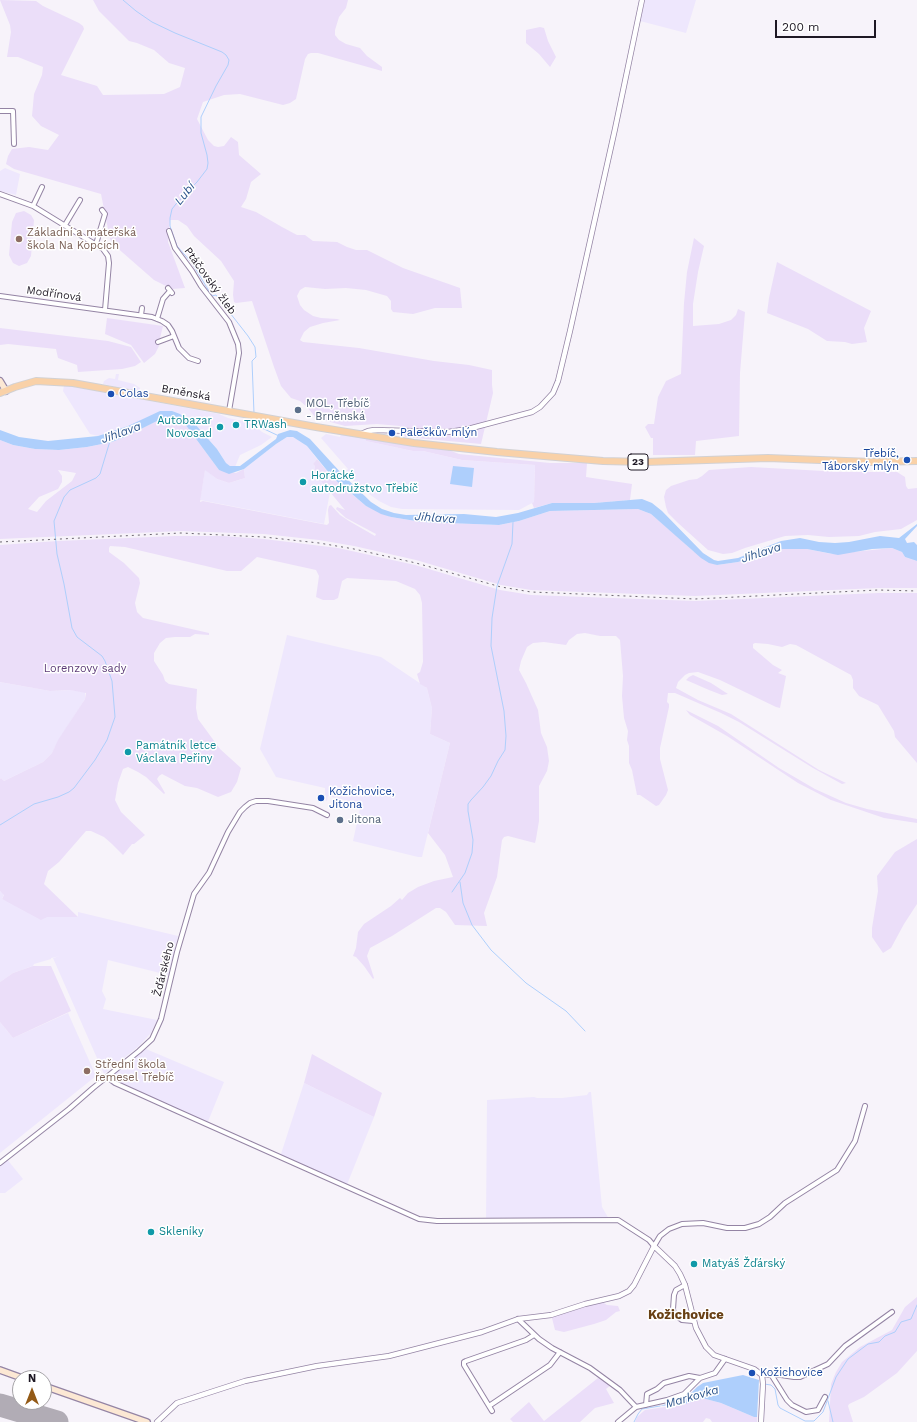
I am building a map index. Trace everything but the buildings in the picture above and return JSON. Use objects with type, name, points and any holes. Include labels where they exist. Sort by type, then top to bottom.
[{"type":"main road","name":"Brněnská","points":[[2,388],[36,381],[73,383],[361,434]]},
{"type":"main road","name":"23","points":[[361,434],[445,446],[615,462],[768,458],[872,462],[917,461]]},
{"type":"main road","points":[[0,1370],[12,1374]]},
{"type":"main road","points":[[52,1389],[147,1422]]},
{"type":"street","points":[[361,434],[374,430],[448,432],[468,429],[532,412],[540,407],[553,393],[558,381],[572,324],[642,0]]},
{"type":"street","points":[[0,111],[13,110],[14,144]]},
{"type":"street","points":[[33,206],[42,187]]},
{"type":"street","points":[[0,194],[33,206],[96,244],[106,252],[108,259],[105,310]]},
{"type":"street","points":[[65,225],[80,200]]},
{"type":"street","points":[[96,244],[105,214],[102,210]]},
{"type":"street","name":"Ptáčovský žleb","points":[[169,232],[175,248],[192,271],[200,286],[229,322],[238,344],[238,356],[229,411]]},
{"type":"street","points":[[170,291],[163,299],[157,319],[168,325],[179,348],[184,354],[193,360],[198,361]]},
{"type":"street","name":"Modřínová","points":[[0,296],[141,315],[157,319]]},
{"type":"street","points":[[141,315],[142,308]]},
{"type":"street","points":[[158,342],[174,336]]},
{"type":"street","points":[[193,360],[196,355]]},
{"type":"street","name":"Žďárského","points":[[0,1163],[63,1114],[147,1044],[155,1033],[161,1020],[185,922],[194,894],[209,872],[240,812],[250,803],[260,800],[313,808],[327,816]]},
{"type":"street","points":[[107,1077],[115,1083],[419,1219],[438,1222],[618,1220],[649,1240],[676,1266],[685,1285],[693,1321],[706,1347],[714,1354],[754,1369],[762,1376],[781,1375],[800,1377],[828,1364],[845,1346],[892,1312]]},
{"type":"street","points":[[649,1240],[682,1224],[703,1223],[727,1228],[745,1228],[759,1224],[770,1217],[786,1203],[837,1170],[855,1141],[865,1106]]},
{"type":"street","points":[[157,1422],[171,1407],[177,1403],[245,1381],[317,1366],[389,1356],[482,1332],[518,1319],[550,1315],[585,1304],[619,1296],[629,1291],[634,1285],[660,1236]]},
{"type":"street","points":[[685,1285],[676,1290],[674,1295],[674,1314],[682,1320],[693,1321]]},
{"type":"street","points":[[518,1319],[534,1335],[560,1352],[590,1368],[620,1390],[636,1407]]},
{"type":"street","points":[[492,1411],[464,1365],[464,1362],[526,1340],[534,1335]]},
{"type":"street","points":[[489,1406],[550,1365],[560,1352]]},
{"type":"street","points":[[646,1405],[647,1394],[657,1389],[664,1383],[689,1376],[700,1378],[715,1373],[725,1359]]},
{"type":"street","points":[[761,1422],[762,1376]]},
{"type":"street","points":[[772,1376],[786,1400],[792,1405],[806,1412],[818,1410],[825,1397]]},
{"type":"street","points":[[618,1422],[636,1407],[667,1400],[684,1394],[700,1378]]},
{"type":"shaded area","points":[[645,0],[696,0],[686,33],[640,21]]},
{"type":"shaded area","points":[[5,168],[20,174],[16,195],[0,191],[0,171]]},
{"type":"shaded area","points":[[116,374],[119,374],[118,380],[134,384],[140,388],[140,392],[103,384],[104,381],[109,378],[115,379]]},
{"type":"shaded area","points":[[64,385],[219,414],[228,418],[252,423],[262,432],[272,437],[261,445],[240,455],[235,467],[226,463],[217,449],[195,424],[180,414],[128,426],[98,436],[90,434],[63,391]]},
{"type":"shaded area","points":[[326,434],[340,437],[341,434],[366,439],[366,441],[413,451],[423,451],[462,460],[535,465],[534,502],[519,510],[402,509],[391,507],[379,501],[359,487],[345,472],[348,469],[321,438]]},
{"type":"shaded area","points":[[287,437],[293,437],[307,446],[317,459],[313,464],[315,466],[314,473],[330,492],[324,524],[200,500],[205,469],[217,479],[229,483],[245,478],[244,469]]},
{"type":"shaded area","name":"Jitona","points":[[287,635],[381,657],[427,688],[432,708],[430,734],[450,743],[422,857],[353,841],[361,804],[355,802],[354,804],[353,802],[328,796],[327,801],[325,800],[325,788],[276,777],[260,749]]},
{"type":"shaded area","points":[[0,682],[50,691],[71,690],[85,692],[85,699],[52,753],[43,762],[4,781],[1,778],[0,779]]},
{"type":"shaded area","points":[[0,891],[4,894],[2,899],[47,917],[78,917],[78,912],[178,936],[168,975],[108,960],[102,991],[106,999],[103,1009],[157,1020],[151,1033],[139,1046],[104,1074],[53,958],[60,956],[51,958],[34,964],[33,966],[13,973],[0,982]]},
{"type":"shaded area","points":[[68,1013],[96,1076],[0,1153],[0,1022],[13,1038]]},
{"type":"shaded area","points":[[146,1049],[224,1082],[207,1124],[115,1083],[107,1077]]},
{"type":"shaded area","points":[[304,1083],[374,1117],[346,1187],[280,1157]]},
{"type":"shaded area","points":[[591,1092],[602,1207],[609,1219],[486,1222],[487,1100],[534,1097],[562,1098],[587,1095]]},
{"type":"shaded area","points":[[6,1158],[23,1179],[5,1193],[0,1193],[0,1163]]},
{"type":"green space","points":[[0,0],[36,1],[83,26],[84,29],[61,75],[97,86],[103,95],[164,94],[180,87],[185,68],[169,63],[154,50],[129,41],[99,11],[93,0],[348,0],[346,8],[339,17],[335,35],[339,40],[346,44],[360,48],[367,56],[382,67],[382,71],[318,53],[311,53],[308,54],[305,59],[296,99],[290,103],[283,105],[240,94],[224,95],[203,102],[197,119],[208,140],[214,146],[224,146],[231,137],[238,142],[239,155],[261,174],[251,182],[246,199],[241,207],[256,212],[297,235],[305,235],[313,241],[337,242],[356,250],[367,250],[403,268],[460,288],[462,308],[435,308],[413,314],[393,312],[391,309],[391,301],[387,296],[366,290],[305,287],[300,290],[297,296],[300,305],[304,310],[313,316],[340,320],[310,327],[304,332],[300,340],[303,342],[359,348],[492,370],[493,393],[481,444],[405,437],[400,426],[377,424],[345,426],[316,418],[300,401],[291,398],[281,386],[252,301],[234,302],[234,281],[221,261],[194,236],[187,226],[178,220],[170,220],[168,242],[185,288],[172,289],[154,280],[114,245],[110,239],[101,194],[14,169],[6,164],[12,149],[29,147],[48,150],[59,135],[41,126],[32,116],[34,94],[42,75],[43,67],[18,57],[7,57],[11,32],[10,25]]},
{"type":"green space","points":[[540,27],[544,28],[548,41],[556,57],[550,67],[539,54],[526,43],[526,30]]},
{"type":"green space","points":[[24,211],[31,215],[34,220],[31,256],[27,263],[19,266],[13,263],[9,255],[12,222],[16,213]]},
{"type":"green space","points":[[694,238],[704,246],[693,304],[693,326],[719,324],[731,320],[736,315],[738,309],[745,312],[740,373],[739,436],[696,441],[695,455],[653,455],[653,438],[651,438],[645,427],[648,424],[654,424],[658,397],[666,381],[681,374],[684,303],[687,272]]},
{"type":"green space","points":[[777,262],[871,311],[864,328],[867,342],[852,344],[827,341],[808,329],[767,313]]},
{"type":"green space","points":[[107,318],[163,326],[160,338],[156,340],[159,346],[155,354],[144,363],[131,345],[105,334]]},
{"type":"green space","points":[[0,328],[108,341],[131,347],[141,362],[135,366],[122,369],[78,372],[77,365],[58,358],[56,349],[8,344],[0,345]]},
{"type":"green space","points":[[170,417],[185,424],[219,470],[236,473],[244,469],[245,478],[229,483],[217,479],[205,470],[200,502],[203,501],[327,525],[329,523],[328,510],[329,506],[331,505],[340,515],[375,536],[376,534],[346,518],[336,509],[337,507],[345,510],[314,473],[315,466],[313,464],[317,459],[334,479],[366,506],[391,517],[422,522],[499,525],[519,521],[550,511],[638,509],[651,514],[693,551],[717,565],[738,562],[783,549],[807,549],[832,554],[892,548],[902,552],[905,557],[917,561],[917,588],[878,588],[695,596],[531,590],[501,585],[416,560],[354,546],[319,540],[264,534],[181,531],[0,539],[0,440],[13,445],[35,449],[59,450],[87,447],[112,442],[161,419]],"holes":[[[58,470],[76,473],[72,481],[46,501],[37,512],[28,509],[39,497],[58,489],[62,482],[62,476]]]},
{"type":"green space","points":[[319,431],[446,449],[459,454],[550,463],[587,463],[586,477],[632,484],[630,500],[594,503],[552,503],[534,508],[532,503],[534,502],[535,465],[462,460],[423,451],[413,451],[366,441],[366,439]]},
{"type":"green space","points":[[751,467],[842,472],[897,472],[905,477],[906,486],[908,489],[917,488],[917,520],[901,529],[875,532],[859,536],[785,536],[732,553],[723,554],[708,550],[668,513],[664,497],[666,490],[671,486],[697,479],[709,470]]},
{"type":"green space","name":"Lorenzovy sady","points":[[175,536],[222,536],[264,539],[338,548],[415,565],[500,590],[531,595],[695,601],[878,593],[917,593],[917,763],[895,737],[894,731],[878,705],[859,696],[853,688],[853,680],[851,675],[796,645],[790,644],[782,647],[755,643],[753,644],[753,648],[773,665],[782,670],[778,673],[786,676],[780,708],[720,680],[698,672],[685,675],[678,682],[676,688],[698,700],[731,714],[819,770],[846,783],[842,784],[813,768],[739,722],[675,693],[668,693],[667,702],[669,707],[660,748],[660,759],[668,790],[659,805],[656,806],[640,795],[637,795],[632,770],[629,763],[629,746],[627,740],[628,731],[624,718],[622,696],[623,676],[620,640],[616,636],[600,636],[585,633],[577,634],[569,640],[566,645],[544,642],[533,643],[527,647],[519,670],[538,710],[541,733],[547,747],[549,761],[547,771],[539,786],[539,821],[535,843],[508,836],[504,837],[502,840],[497,877],[484,913],[487,926],[455,925],[446,912],[440,908],[436,908],[370,948],[367,956],[374,978],[373,979],[364,966],[356,957],[353,956],[356,948],[358,932],[364,924],[391,906],[400,898],[402,900],[408,893],[418,887],[434,881],[453,877],[445,855],[428,833],[450,743],[430,734],[432,708],[427,688],[420,684],[417,674],[420,672],[423,662],[422,603],[420,595],[415,589],[396,581],[347,578],[342,581],[338,598],[334,600],[323,600],[316,597],[319,576],[316,570],[257,557],[241,571],[227,571],[125,547],[110,546],[109,552],[124,563],[139,578],[140,583],[135,603],[137,612],[143,618],[209,633],[209,635],[195,634],[190,637],[166,638],[160,643],[154,653],[154,661],[165,681],[169,684],[197,689],[196,708],[198,719],[220,749],[241,768],[237,782],[231,792],[218,797],[197,788],[185,786],[162,774],[157,779],[165,793],[164,794],[146,777],[138,772],[128,767],[123,769],[118,783],[115,800],[121,812],[145,835],[132,844],[123,855],[104,837],[91,831],[86,831],[59,862],[48,871],[44,884],[78,917],[47,917],[41,920],[2,899],[4,895],[0,891],[0,779],[1,778],[4,781],[43,762],[52,753],[58,740],[85,699],[86,693],[70,690],[50,691],[0,682],[0,545]]},
{"type":"green space","points":[[693,675],[711,683],[728,694],[722,695],[686,680]]},
{"type":"green space","points":[[686,710],[718,726],[779,768],[815,789],[846,803],[867,809],[917,819],[917,823],[884,818],[831,800],[798,783],[727,736],[690,715]]},
{"type":"green space","points":[[917,839],[917,904],[891,948],[883,953],[872,937],[878,891],[877,876],[895,852]]},
{"type":"green space","points":[[33,966],[51,966],[71,1011],[13,1038],[0,1022],[0,982],[13,973]]},
{"type":"green space","points":[[312,1054],[382,1093],[374,1117],[304,1083]]},
{"type":"green space","points":[[917,1297],[917,1351],[897,1373],[864,1397],[849,1404],[848,1406],[853,1422],[829,1422],[831,1384],[842,1362],[860,1347],[892,1330],[905,1307]]},
{"type":"green space","points":[[602,1302],[607,1305],[618,1306],[620,1311],[616,1312],[606,1320],[594,1324],[564,1332],[555,1330],[552,1318],[554,1316]]},
{"type":"green space","points":[[598,1378],[611,1385],[606,1389],[614,1403],[595,1408],[580,1422],[513,1422],[510,1419],[529,1402],[544,1421]]},
{"type":"green space","points":[[702,1398],[721,1403],[757,1417],[757,1422],[712,1422],[710,1419],[706,1418],[703,1422],[635,1422],[637,1417],[645,1410],[685,1404]]},
{"type":"water","name":"Jihlava","points":[[160,411],[172,411],[180,414],[195,424],[230,466],[240,466],[276,439],[278,434],[290,430],[297,431],[310,439],[342,474],[371,502],[382,509],[394,513],[406,515],[464,514],[496,517],[518,513],[552,503],[594,503],[642,499],[652,503],[662,511],[703,553],[718,561],[738,558],[781,541],[800,538],[819,542],[835,543],[880,536],[899,538],[917,524],[917,526],[905,539],[907,543],[914,542],[917,545],[917,561],[905,557],[902,552],[892,548],[872,549],[838,555],[807,549],[783,549],[738,562],[717,565],[709,563],[701,558],[651,514],[638,509],[550,511],[519,521],[499,525],[422,522],[391,517],[381,514],[366,506],[334,479],[307,446],[293,437],[287,437],[276,444],[244,469],[229,474],[219,470],[185,424],[170,417],[161,419],[112,442],[87,447],[59,450],[35,449],[13,445],[0,440],[0,430],[19,437],[48,441],[98,436],[128,426]]},
{"type":"water","points":[[453,466],[474,468],[472,487],[450,484]]},
{"type":"water","points":[[743,1375],[759,1380],[757,1417],[721,1403],[702,1398],[685,1404],[660,1406],[687,1397],[703,1383]]},
{"type":"waterway","name":"Lubí","points":[[123,0],[152,22],[222,52],[229,60],[228,65],[201,117],[201,133],[207,155],[207,169],[172,209],[170,226],[177,246],[192,263],[212,296],[216,295],[255,347],[256,357],[252,361],[254,413]]},
{"type":"waterway","name":"Lubí","points":[[254,418],[262,428],[279,436]]},
{"type":"waterway","name":"Jihlava","points":[[0,825],[34,804],[58,797],[74,788],[95,760],[107,740],[115,717],[112,681],[105,661],[102,656],[77,637],[72,628],[57,554],[54,521],[64,497],[70,490],[96,478],[100,474],[110,441]]},
{"type":"waterway","points":[[452,892],[465,873],[472,853],[473,840],[468,804],[491,776],[505,750],[506,736],[504,711],[491,646],[492,618],[497,586],[512,544],[513,522]]},
{"type":"waterway","points":[[460,882],[463,903],[472,925],[491,950],[526,983],[566,1011],[585,1031]]},
{"type":"waterway","name":"Markovka","points":[[764,1384],[771,1385],[775,1389],[780,1408],[805,1421],[814,1421],[823,1412],[836,1377],[848,1359],[868,1344],[879,1342],[885,1336],[895,1332],[901,1322],[911,1319],[917,1305]]},
{"type":"waterway","points":[[828,1401],[833,1422]]},
{"type":"waterway","name":"Markovka","points":[[634,1422],[642,1409],[660,1406]]},
{"type":"runway","points":[[0,1405],[57,1422]]},
{"type":"railway","points":[[0,542],[181,533],[264,537],[319,543],[354,549],[416,563],[501,587],[531,592],[695,599],[878,590],[917,591]]},
{"type":"place","name":"Základní a mateřská škola Na Kopcích","points":[[19,239]]},
{"type":"place","name":"Colas","points":[[111,394]]},
{"type":"place","name":"MOL, Třebíč - Brněnská","points":[[298,410]]},
{"type":"place","name":"TRWash","points":[[236,425]]},
{"type":"place","name":"Autobazar Novosad","points":[[220,427]]},
{"type":"place","name":"Palečkův mlýn","points":[[392,433]]},
{"type":"place","name":"Třebíč, Táborský mlýn","points":[[907,460]]},
{"type":"place","name":"Horácké autodružstvo Třebíč","points":[[303,482]]},
{"type":"place","name":"Památník letce Václava Peřiny","points":[[128,752]]},
{"type":"place","name":"Kožichovice, Jitona","points":[[321,798]]},
{"type":"place","name":"Jitona","points":[[340,820]]},
{"type":"place","name":"Střední škola řemesel Třebíč","points":[[87,1071]]},
{"type":"place","name":"Skleníky","points":[[151,1232]]},
{"type":"place","name":"Matyáš Žďárský","points":[[694,1264]]},
{"type":"place","name":"Kožichovice","points":[[752,1373]]},
{"type":"district","name":"Kožichovice","points":[[686,1315]]}]
